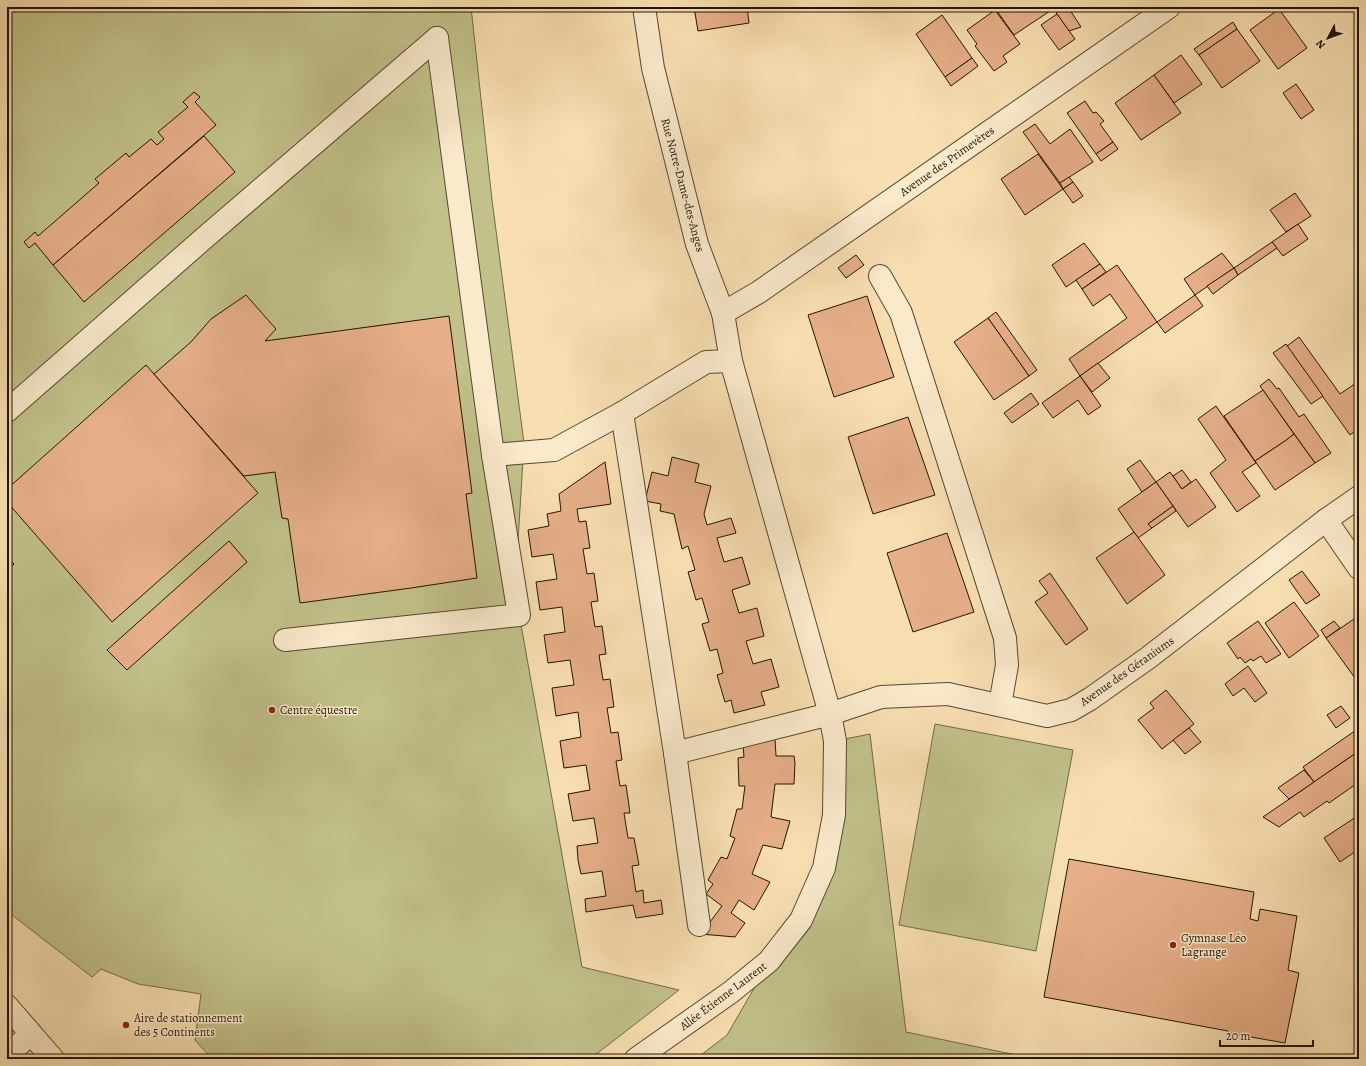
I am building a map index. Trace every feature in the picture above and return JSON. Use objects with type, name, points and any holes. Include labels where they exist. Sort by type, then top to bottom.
[{"type":"street","name":"Rue Notre-Dame-des-Anges","points":[[644,7],[653,68],[697,244],[723,313],[731,361]]},
{"type":"street","name":"Avenue des Primevères","points":[[723,313],[759,292],[1169,7]]},
{"type":"street","points":[[7,411],[202,240],[437,38],[493,454],[519,615],[285,640]]},
{"type":"street","points":[[880,276],[901,313],[1005,638],[1008,665],[1000,705]]},
{"type":"street","points":[[493,454],[554,450],[622,413],[706,362],[731,361]]},
{"type":"street","name":"Allée Étienne Laurent","points":[[636,1059],[731,992],[769,962],[801,920],[824,868],[834,815],[835,741],[830,714],[731,361]]},
{"type":"street","points":[[622,413],[675,753],[699,925]]},
{"type":"street","name":"Avenue des Géraniums","points":[[675,753],[830,714],[881,697],[948,694],[1047,716],[1071,710],[1090,699],[1148,658],[1326,520],[1359,498]]},
{"type":"street","points":[[1326,520],[1359,568]]},
{"type":"street","points":[[7,1006],[53,1059]]},
{"type":"street","points":[[7,1055],[31,1034]]},
{"type":"green space","points":[[7,7],[471,7],[492,200],[524,443],[515,591],[582,967],[679,990],[590,1059],[212,1059],[195,1040],[201,994],[138,984],[101,969],[92,977],[7,911]]},
{"type":"green space","points":[[935,724],[1073,750],[1036,951],[899,925]]},
{"type":"green space","points":[[870,734],[906,1032],[1035,1059],[696,1059],[727,1035],[824,868],[835,741]]},
{"type":"building","points":[[694,7],[747,7],[749,23],[698,31]]},
{"type":"building","points":[[994,7],[1047,7],[1050,11],[1014,35]]},
{"type":"building","points":[[1064,7],[1068,7],[1081,27],[1069,31],[1056,13]]},
{"type":"building","points":[[1279,9],[1307,48],[1278,69],[1250,30]]},
{"type":"building","points":[[995,10],[1020,44],[1003,56],[1007,62],[994,71],[975,46],[977,44],[967,30]]},
{"type":"building","points":[[1057,14],[1075,39],[1059,50],[1041,25]]},
{"type":"building","points":[[942,15],[972,58],[945,77],[916,34]]},
{"type":"building","points":[[1233,22],[1237,29],[1199,55],[1194,49]]},
{"type":"building","points":[[1237,29],[1260,61],[1222,88],[1199,55]]},
{"type":"building","points":[[1181,55],[1202,84],[1174,103],[1154,75]]},
{"type":"building","points":[[972,58],[978,66],[951,86],[945,77]]},
{"type":"building","points":[[1154,75],[1181,113],[1141,140],[1115,103]]},
{"type":"building","points":[[1296,84],[1314,110],[1301,119],[1283,93]]},
{"type":"building","points":[[194,92],[200,97],[195,102],[216,125],[53,265],[35,243],[29,248],[24,242],[35,232],[38,236],[99,183],[95,179],[126,153],[129,157],[151,139],[157,145],[164,139],[158,132],[188,107],[183,102]]},
{"type":"building","points":[[1085,101],[1093,113],[1096,112],[1104,121],[1100,124],[1113,142],[1096,154],[1067,113]]},
{"type":"building","points":[[1035,124],[1050,144],[1070,129],[1093,162],[1060,183],[1023,132]]},
{"type":"building","points":[[204,136],[235,172],[84,302],[53,265]]},
{"type":"building","points":[[1113,142],[1118,149],[1101,161],[1096,154]]},
{"type":"building","points":[[1038,154],[1063,189],[1025,215],[1001,179]]},
{"type":"building","points":[[1069,177],[1073,182],[1063,189],[1060,183]]},
{"type":"building","points":[[1073,182],[1083,196],[1073,203],[1063,189]]},
{"type":"building","points":[[1295,193],[1311,216],[1286,232],[1270,210]]},
{"type":"building","points":[[1298,224],[1308,239],[1283,256],[1272,242]]},
{"type":"building","points":[[1272,242],[1277,248],[1238,275],[1234,268]]},
{"type":"building","points":[[1084,243],[1100,264],[1066,287],[1052,265]]},
{"type":"building","points":[[1222,253],[1234,268],[1195,295],[1184,279]]},
{"type":"building","points":[[856,255],[864,265],[846,278],[838,268]]},
{"type":"building","points":[[1100,264],[1106,272],[1082,289],[1076,280]]},
{"type":"building","points":[[1117,265],[1157,322],[1080,376],[1069,359],[1127,318],[1110,294],[1093,306],[1082,289]]},
{"type":"building","points":[[1234,268],[1238,275],[1213,294],[1207,286]]},
{"type":"building","points":[[246,295],[276,329],[265,341],[449,316],[472,493],[466,494],[477,578],[300,603],[288,519],[282,518],[275,472],[244,476],[154,374],[191,342],[211,319]]},
{"type":"building","points":[[1195,295],[1203,306],[1165,333],[1157,322]]},
{"type":"building","points":[[867,296],[894,377],[834,397],[808,315]]},
{"type":"building","points":[[996,312],[1037,370],[1029,376],[988,318]]},
{"type":"building","points":[[988,318],[1029,376],[994,400],[954,342]]},
{"type":"building","points":[[1299,337],[1340,394],[1359,381],[1359,428],[1350,435],[1287,346]]},
{"type":"building","points":[[1286,344],[1323,396],[1311,404],[1273,353]]},
{"type":"building","points":[[1098,363],[1110,378],[1092,392],[1080,376]]},
{"type":"building","points":[[146,365],[258,493],[112,622],[7,502],[7,489]]},
{"type":"building","points":[[1080,376],[1101,406],[1088,415],[1078,400],[1053,418],[1042,403]]},
{"type":"building","points":[[1269,379],[1277,389],[1279,388],[1299,417],[1304,414],[1331,453],[1315,463],[1260,386]]},
{"type":"building","points":[[1263,390],[1294,434],[1255,461],[1224,416]]},
{"type":"building","points":[[1031,393],[1039,404],[1012,423],[1004,413]]},
{"type":"building","points":[[1216,406],[1256,463],[1242,472],[1260,496],[1237,512],[1210,473],[1226,460],[1198,419]]},
{"type":"building","points":[[908,417],[935,495],[873,514],[848,437]]},
{"type":"building","points":[[1294,434],[1315,463],[1275,490],[1255,461]]},
{"type":"building","points":[[672,457],[699,464],[695,482],[711,486],[704,514],[707,525],[731,518],[736,533],[717,538],[724,562],[742,557],[750,584],[732,590],[739,613],[757,608],[764,636],[746,641],[753,664],[771,659],[779,687],[761,692],[765,705],[734,713],[731,700],[725,702],[717,675],[723,673],[717,649],[710,651],[702,624],[709,622],[702,598],[696,600],[688,572],[695,570],[688,546],[682,549],[674,514],[660,511],[661,504],[645,501],[652,472],[668,476]]},
{"type":"building","points":[[1140,460],[1156,482],[1142,492],[1127,469]]},
{"type":"building","points":[[605,462],[611,504],[577,509],[579,522],[586,521],[590,548],[583,549],[587,574],[594,573],[598,601],[591,602],[595,627],[602,626],[606,654],[599,655],[603,680],[610,679],[614,707],[607,708],[611,733],[618,732],[622,760],[616,761],[620,786],[626,785],[630,813],[624,813],[628,838],[634,838],[639,865],[632,866],[636,892],[643,890],[644,903],[661,900],[663,914],[636,918],[633,905],[586,912],[585,899],[606,896],[602,871],[581,874],[577,846],[598,843],[594,818],[573,821],[568,794],[590,790],[586,765],[564,768],[560,741],[581,737],[578,712],[556,716],[552,688],[574,685],[570,660],[548,663],[544,635],[565,632],[562,607],[540,610],[536,582],[557,579],[553,554],[532,557],[528,530],[549,526],[547,514],[561,511],[559,494]]},
{"type":"building","points":[[1182,470],[1191,482],[1182,489],[1173,476]]},
{"type":"building","points":[[1170,472],[1182,489],[1196,479],[1216,507],[1188,527],[1156,482]]},
{"type":"building","points":[[1156,482],[1173,506],[1148,524],[1152,528],[1138,538],[1118,509]]},
{"type":"building","points":[[1173,506],[1176,511],[1152,528],[1148,524]]},
{"type":"building","points":[[1134,532],[1165,575],[1127,604],[1096,558]]},
{"type":"building","points":[[947,533],[974,612],[913,632],[887,553]]},
{"type":"building","points":[[229,541],[247,562],[127,670],[107,650]]},
{"type":"building","points":[[7,557],[14,564],[7,571]]},
{"type":"building","points":[[1302,571],[1320,595],[1306,604],[1289,580]]},
{"type":"building","points":[[1050,573],[1088,629],[1066,645],[1035,602],[1048,593],[1039,581]]},
{"type":"building","points":[[1294,602],[1319,636],[1289,658],[1265,623]]},
{"type":"building","points":[[1354,619],[1359,627],[1359,675],[1355,678],[1326,638]]},
{"type":"building","points":[[1258,621],[1281,654],[1266,663],[1261,656],[1253,661],[1251,659],[1245,663],[1240,657],[1238,659],[1227,643]]},
{"type":"building","points":[[1334,621],[1340,628],[1326,638],[1321,630]]},
{"type":"building","points":[[1248,666],[1267,693],[1255,702],[1244,688],[1233,696],[1225,684]]},
{"type":"building","points":[[1166,690],[1194,724],[1162,749],[1138,720],[1154,708],[1150,703]]},
{"type":"building","points":[[1341,706],[1350,718],[1336,728],[1327,715]]},
{"type":"building","points":[[1189,728],[1201,742],[1185,754],[1173,740]]},
{"type":"building","points":[[1359,728],[1359,751],[1314,782],[1303,767]]},
{"type":"building","points":[[775,739],[776,756],[794,756],[795,763],[794,784],[775,784],[771,817],[790,821],[782,849],[763,845],[752,874],[770,882],[754,910],[739,900],[731,913],[745,923],[735,937],[701,934],[722,906],[706,894],[713,884],[708,880],[721,857],[727,859],[735,838],[730,836],[737,809],[742,809],[745,786],[739,786],[738,758],[744,757],[743,745]]},
{"type":"building","points":[[1359,751],[1359,782],[1329,803],[1327,801],[1304,817],[1300,812],[1279,827],[1263,817]]},
{"type":"building","points":[[1304,770],[1314,782],[1289,799],[1278,788]]},
{"type":"building","points":[[1359,815],[1359,849],[1340,862],[1324,838]]},
{"type":"building","name":"Gymnase Léo Lagrange","points":[[1069,859],[1254,892],[1250,919],[1258,921],[1260,909],[1297,916],[1288,970],[1299,973],[1285,1043],[1044,997]]},
{"type":"place","name":"Centre équestre","points":[[272,710]]},
{"type":"place","name":"Gymnase Léo Lagrange","points":[[1173,945]]},
{"type":"place","name":"Aire de stationnement des 5 Continents","points":[[126,1025]]}]
